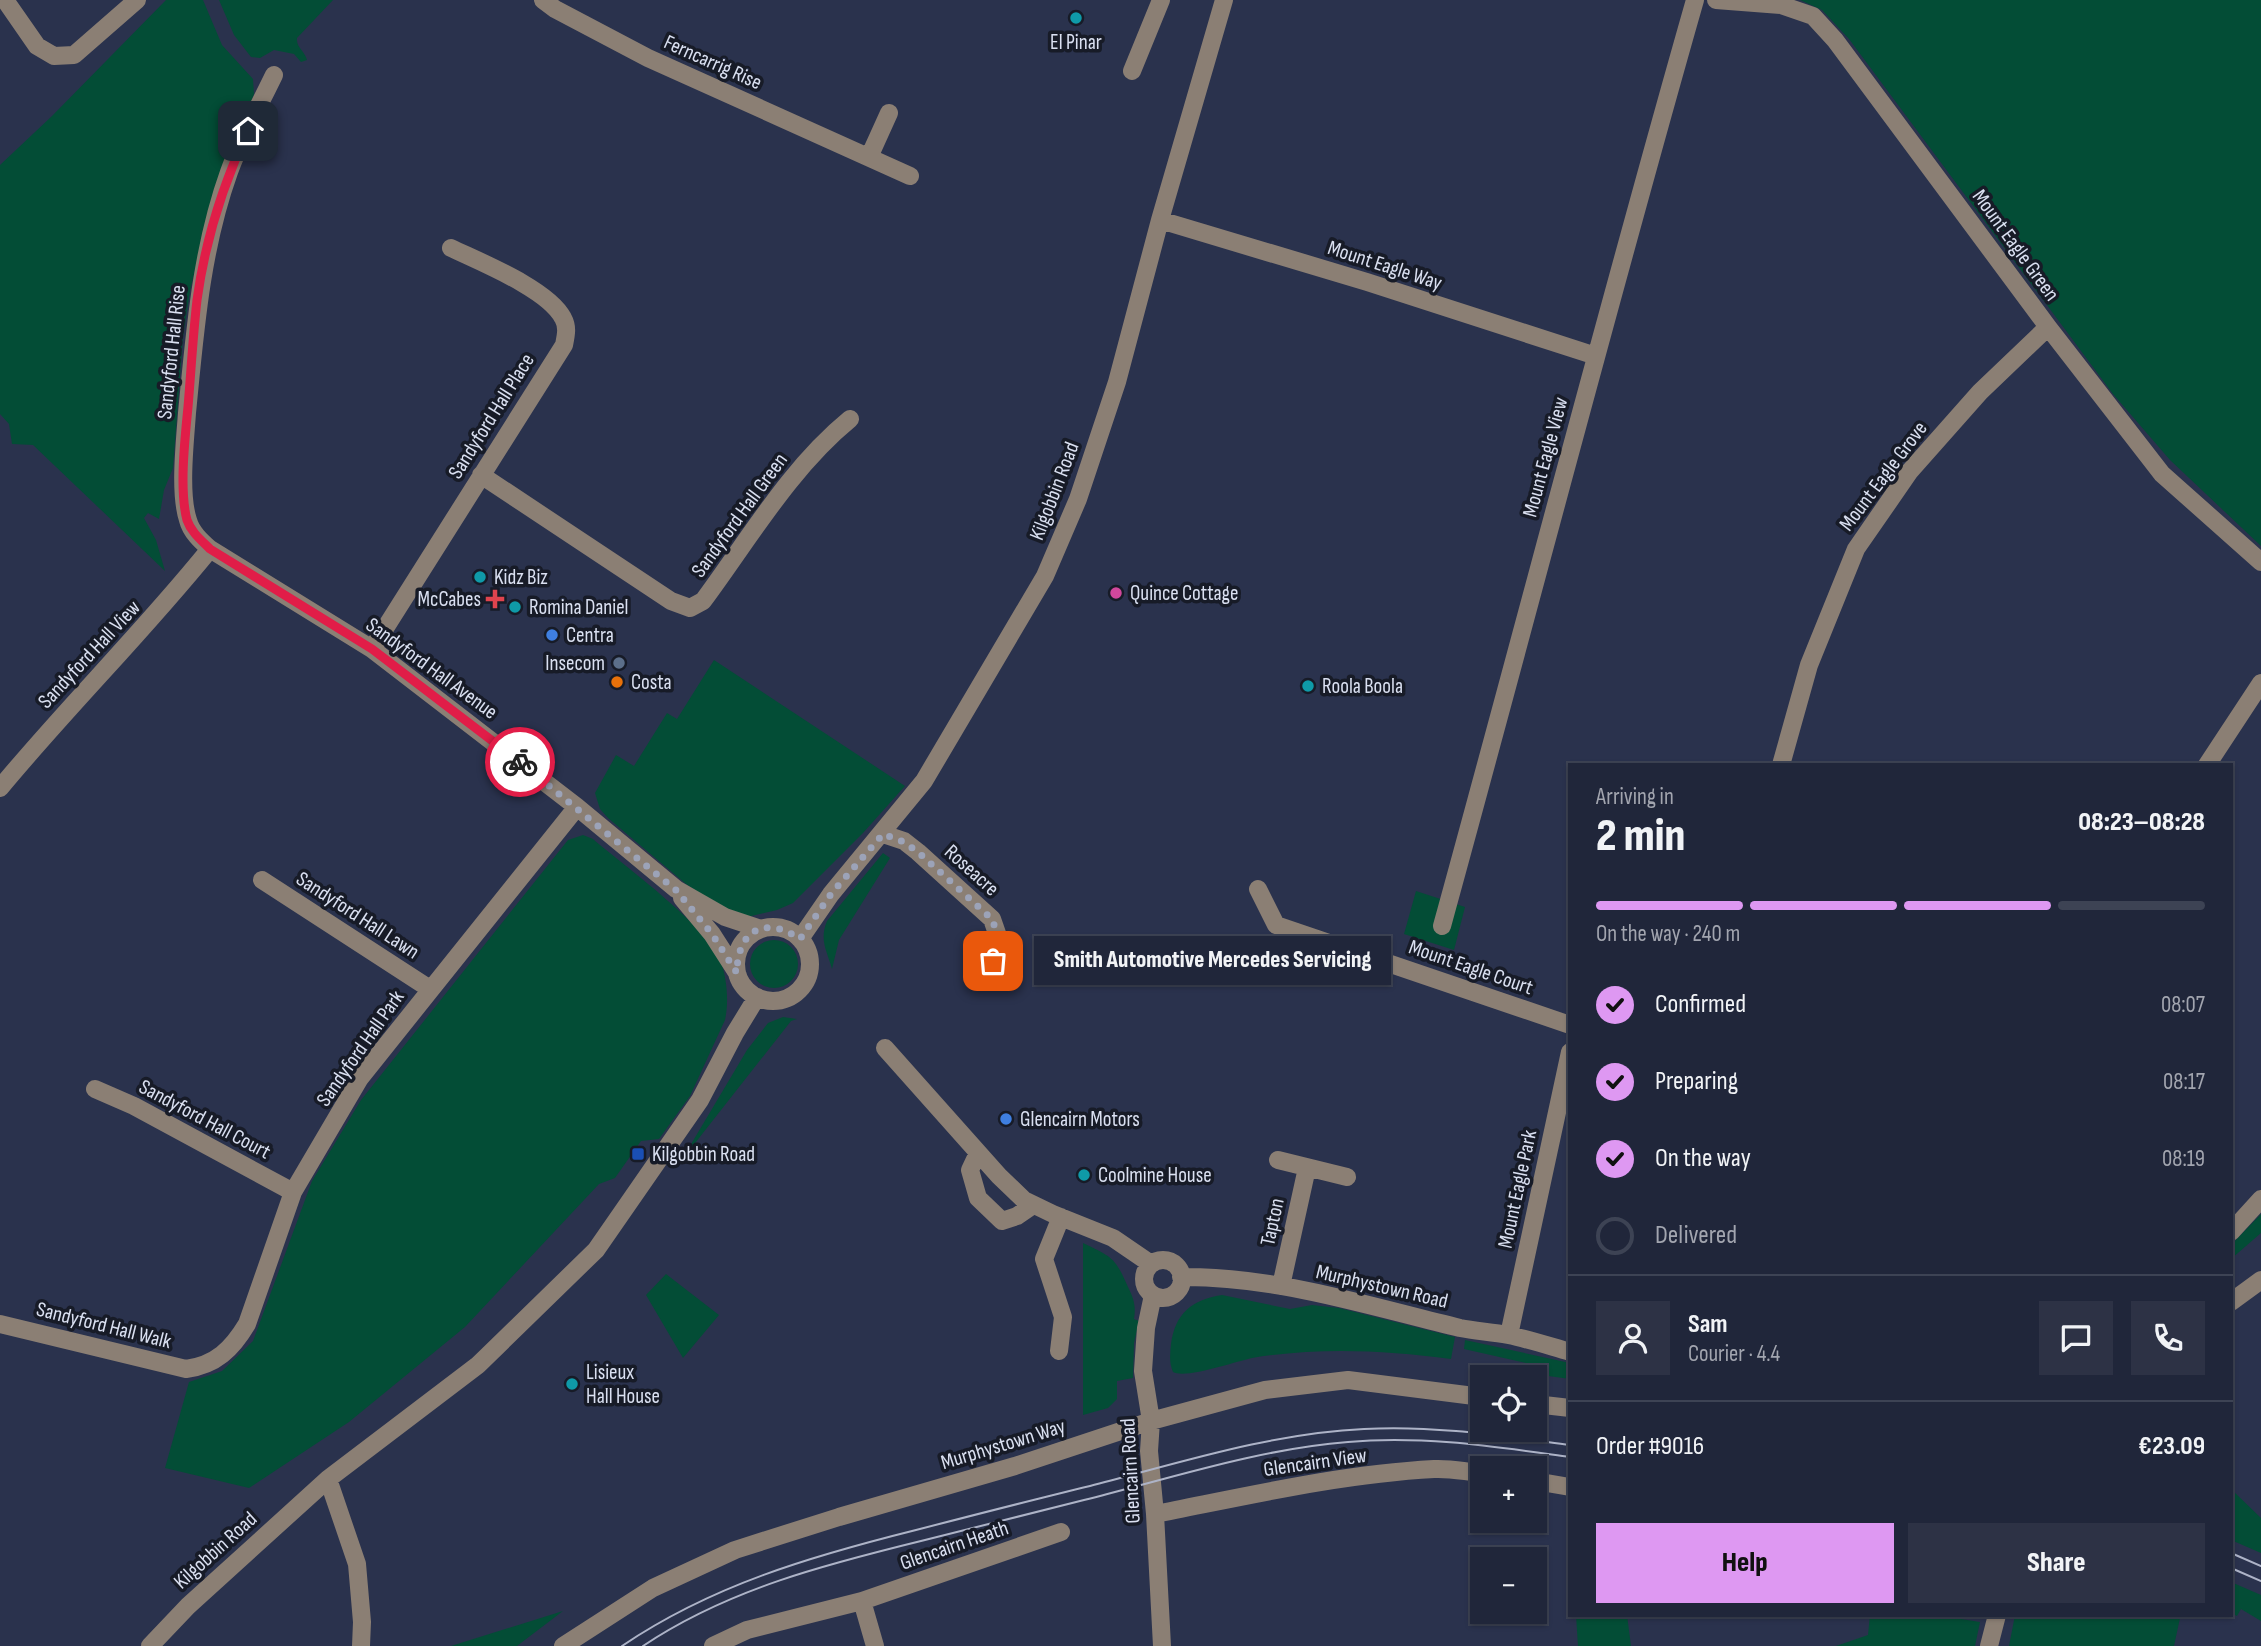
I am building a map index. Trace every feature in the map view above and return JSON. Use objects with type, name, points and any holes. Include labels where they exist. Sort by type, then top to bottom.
[{"type":"street","points":[[5,0],[37,46],[54,56],[74,55],[137,0]]},
{"type":"street","name":"Ferncarrig Rise","points":[[543,0],[648,58],[870,155],[910,176]]},
{"type":"street","points":[[1132,71],[1161,0]]},
{"type":"street","name":"Mount Eagle View","points":[[1442,926],[1519,648],[1595,356],[1695,0]]},
{"type":"street","name":"Mount Eagle Green","points":[[1716,0],[1781,5],[1813,16],[1835,40],[2048,327],[2162,474],[2261,562]]},
{"type":"street","name":"Kilgobbin Road","points":[[800,939],[831,894],[924,781],[1045,576],[1078,499],[1117,382],[1219,1]]},
{"type":"street","name":"Sandyford Hall Rise","points":[[188,521],[184,489],[185,438],[198,299],[211,231],[230,171],[274,75]]},
{"type":"street","points":[[870,155],[889,113]]},
{"type":"street","name":"Mount Eagle Way","points":[[1160,220],[1367,282],[1595,356]]},
{"type":"street","name":"Sandyford Hall Place","points":[[372,649],[564,345],[567,333],[564,320],[555,306],[495,266],[451,248]]},
{"type":"street","name":"Mount Eagle Grove","points":[[1782,763],[1810,665],[1856,548],[1910,471],[1980,392],[2048,327]]},
{"type":"street","name":"Sandyford Hall Green","points":[[481,475],[671,601],[690,608],[703,601],[802,466],[827,438],[850,419]]},
{"type":"street","name":"Sandyford Hall Avenue","points":[[188,521],[195,535],[210,549],[372,649],[577,807],[676,890],[712,934],[737,973]]},
{"type":"street","name":"Sandyford Hall View","points":[[0,788],[32,748],[166,604],[210,549]]},
{"type":"street","points":[[2208,763],[2261,683]]},
{"type":"street","name":"Sandyford Hall Park","points":[[197,1367],[219,1359],[235,1343],[247,1324],[293,1192],[360,1078],[577,807]]},
{"type":"street","name":"Roseacre","points":[[883,834],[904,842],[918,852],[992,919],[1000,942],[993,961]]},
{"type":"street","name":"Sandyford Hall Lawn","points":[[262,880],[430,989]]},
{"type":"street","name":"Mount Eagle Court","points":[[1258,889],[1276,925],[1568,1024]]},
{"type":"street","name":"Sandyford Hall Avenue","points":[[676,890],[725,917],[761,929]]},
{"type":"street","points":[[761,929],[785,929],[800,939],[807,950],[809,975],[804,986],[784,1000],[771,1001],[757,997],[742,985],[737,973],[737,955],[742,943],[761,929]]},
{"type":"street","name":"Kilgobbin Road","points":[[149,1646],[188,1606],[328,1479],[478,1365],[596,1250],[700,1100],[757,997]]},
{"type":"street","points":[[884,1048],[1024,1200],[1113,1238],[1151,1264]]},
{"type":"street","name":"Mount Eagle Park","points":[[1509,1335],[1568,1061]]},
{"type":"street","name":"Sandyford Hall Court","points":[[95,1089],[134,1106],[293,1192]]},
{"type":"street","points":[[978,1153],[970,1170],[978,1198],[1002,1221],[1017,1216],[1033,1205]]},
{"type":"street","points":[[1278,1160],[1347,1177]]},
{"type":"street","name":"Tapton","points":[[1281,1286],[1307,1168]]},
{"type":"street","points":[[2233,1229],[2261,1199]]},
{"type":"street","points":[[1059,1351],[1063,1317],[1044,1259],[1061,1217]]},
{"type":"street","points":[[1159,1260],[1171,1262],[1180,1271],[1181,1283],[1175,1293],[1164,1297],[1153,1295],[1144,1282],[1145,1271],[1151,1264],[1159,1260]]},
{"type":"street","name":"Murphystown Road","points":[[1181,1277],[1222,1277],[1281,1286],[1462,1328],[1509,1335],[1568,1351]]},
{"type":"street","points":[[2233,1301],[2261,1280]]},
{"type":"street","name":"Glencairn Road","points":[[1153,1295],[1146,1328],[1143,1371],[1151,1421],[1150,1460],[1162,1646]]},
{"type":"street","name":"Sandyford Hall Walk","points":[[0,1324],[186,1369],[197,1367]]},
{"type":"street","name":"Murphystown Way","points":[[563,1646],[653,1588],[735,1550],[1015,1466],[1151,1421],[1265,1390],[1320,1382],[1348,1380],[1470,1395]]},
{"type":"street","points":[[1547,1405],[1568,1408]]},
{"type":"street","name":"Glencairn View","points":[[1155,1514],[1292,1487],[1437,1469],[1470,1472]]},
{"type":"street","points":[[328,1479],[357,1564],[362,1622],[361,1646]]},
{"type":"street","points":[[1547,1483],[1568,1487]]},
{"type":"street","name":"Glencairn Heath","points":[[713,1646],[747,1630],[862,1601],[1061,1532]]},
{"type":"street","points":[[862,1601],[875,1646]]},
{"type":"street","points":[[1989,1646],[1996,1617]]},
{"type":"green space","points":[[166,0],[203,0],[222,45],[253,79],[254,94],[203,237],[190,291],[183,337],[173,468],[164,490],[159,519],[148,513],[144,518],[156,540],[165,571],[33,445],[12,444],[9,424],[0,414],[0,165]]},
{"type":"green space","points":[[219,0],[333,0],[297,38],[307,60],[301,62],[294,54],[274,50],[260,58],[251,57],[234,35]]},
{"type":"green space","points":[[1800,0],[2261,0],[2261,546],[2170,460],[2113,394],[1849,39],[1822,10]]},
{"type":"green space","points":[[714,660],[905,786],[863,833],[793,903],[747,917],[723,909],[686,884],[608,818],[600,809],[595,793],[616,755],[634,766],[667,713],[677,719]]},
{"type":"green space","points":[[583,835],[593,839],[683,914],[713,947],[721,962],[727,991],[725,1020],[690,1096],[659,1139],[641,1141],[615,1178],[599,1184],[465,1327],[349,1422],[249,1488],[165,1468],[189,1382],[222,1371],[253,1341],[312,1181],[361,1100],[568,840]]},
{"type":"green space","points":[[883,853],[890,858],[839,940],[832,969],[824,940],[827,921]]},
{"type":"green space","points":[[1416,891],[1465,907],[1454,950],[1404,934]]},
{"type":"green space","points":[[774,940],[791,947],[798,964],[791,981],[774,988],[757,981],[750,964],[757,947]]},
{"type":"green space","points":[[783,1017],[797,1019],[791,1021],[681,1161],[747,1050],[768,1023]]},
{"type":"green space","points":[[2261,1214],[2261,1233],[2233,1257],[2233,1243]]},
{"type":"green space","points":[[1083,1243],[1107,1255],[1116,1264],[1133,1299],[1134,1319],[1139,1321],[1134,1343],[1133,1378],[1117,1381],[1117,1399],[1108,1408],[1083,1415]]},
{"type":"green space","points":[[666,1274],[719,1315],[683,1358],[646,1295]]},
{"type":"green space","points":[[1222,1295],[1290,1309],[1312,1305],[1339,1308],[1455,1337],[1451,1359],[1376,1352],[1302,1352],[1252,1358],[1199,1372],[1173,1372],[1170,1362],[1171,1344],[1176,1324],[1193,1305]]},
{"type":"green space","points":[[1465,1340],[1568,1363],[1568,1379],[1547,1376],[1547,1365],[1464,1349]]},
{"type":"green space","points":[[2233,1491],[2261,1518],[2261,1553],[2233,1541]]},
{"type":"green space","points":[[2233,1583],[2261,1595],[2261,1621],[2241,1609],[2237,1616],[2233,1614]]},
{"type":"green space","points":[[563,1611],[517,1646],[451,1646]]},
{"type":"green space","points":[[1576,1617],[1627,1617],[1631,1646],[1578,1646]]},
{"type":"green space","points":[[1870,1617],[1949,1617],[1980,1622],[1975,1646],[1836,1646],[1868,1635]]},
{"type":"green space","points":[[2015,1617],[2180,1618],[2174,1646],[2009,1646]]},
{"type":"tram line","points":[[622,1646],[656,1625],[727,1589],[801,1562],[877,1540],[1260,1443],[1329,1432],[1390,1428],[1467,1432],[1568,1445]]},
{"type":"tram line","points":[[643,1646],[709,1609],[815,1569],[1215,1465],[1281,1451],[1348,1442],[1404,1440],[1459,1443],[1568,1457]]},
{"type":"tram line","points":[[2233,1554],[2261,1566]]},
{"type":"tram line","points":[[2233,1569],[2261,1581]]},
{"type":"way so far","points":[[520,762],[676,890],[712,934],[737,973],[737,955],[742,943],[761,929],[785,929],[800,939],[831,894],[883,834],[904,842],[918,852],[992,919],[1000,942],[993,961]]},
{"type":"place","name":"El Pinar","points":[[1076,18]]},
{"type":"place","name":"Kidz Biz","points":[[480,577]]},
{"type":"place","name":"Quince Cottage","points":[[1116,593]]},
{"type":"place","name":"McCabes","points":[[495,599]]},
{"type":"place","name":"Romina Daniel","points":[[515,607]]},
{"type":"place","name":"Centra","points":[[552,635]]},
{"type":"place","name":"Insecom","points":[[619,663]]},
{"type":"place","name":"Costa","points":[[617,682]]},
{"type":"place","name":"Roola Boola","points":[[1308,686]]},
{"type":"place","name":"Smith Automotive Mercedes Servicing","points":[[993,961]]},
{"type":"place","name":"Glencairn Motors","points":[[1006,1119]]},
{"type":"place","name":"Kilgobbin Road","points":[[638,1154]]},
{"type":"place","name":"Coolmine House","points":[[1084,1175]]},
{"type":"place","name":"Lisieux Hall House","points":[[572,1384]]},
{"type":"route","points":[[248,131],[230,171],[211,231],[198,299],[185,438],[184,489],[188,521],[195,535],[210,549],[372,649],[520,762]]}]
